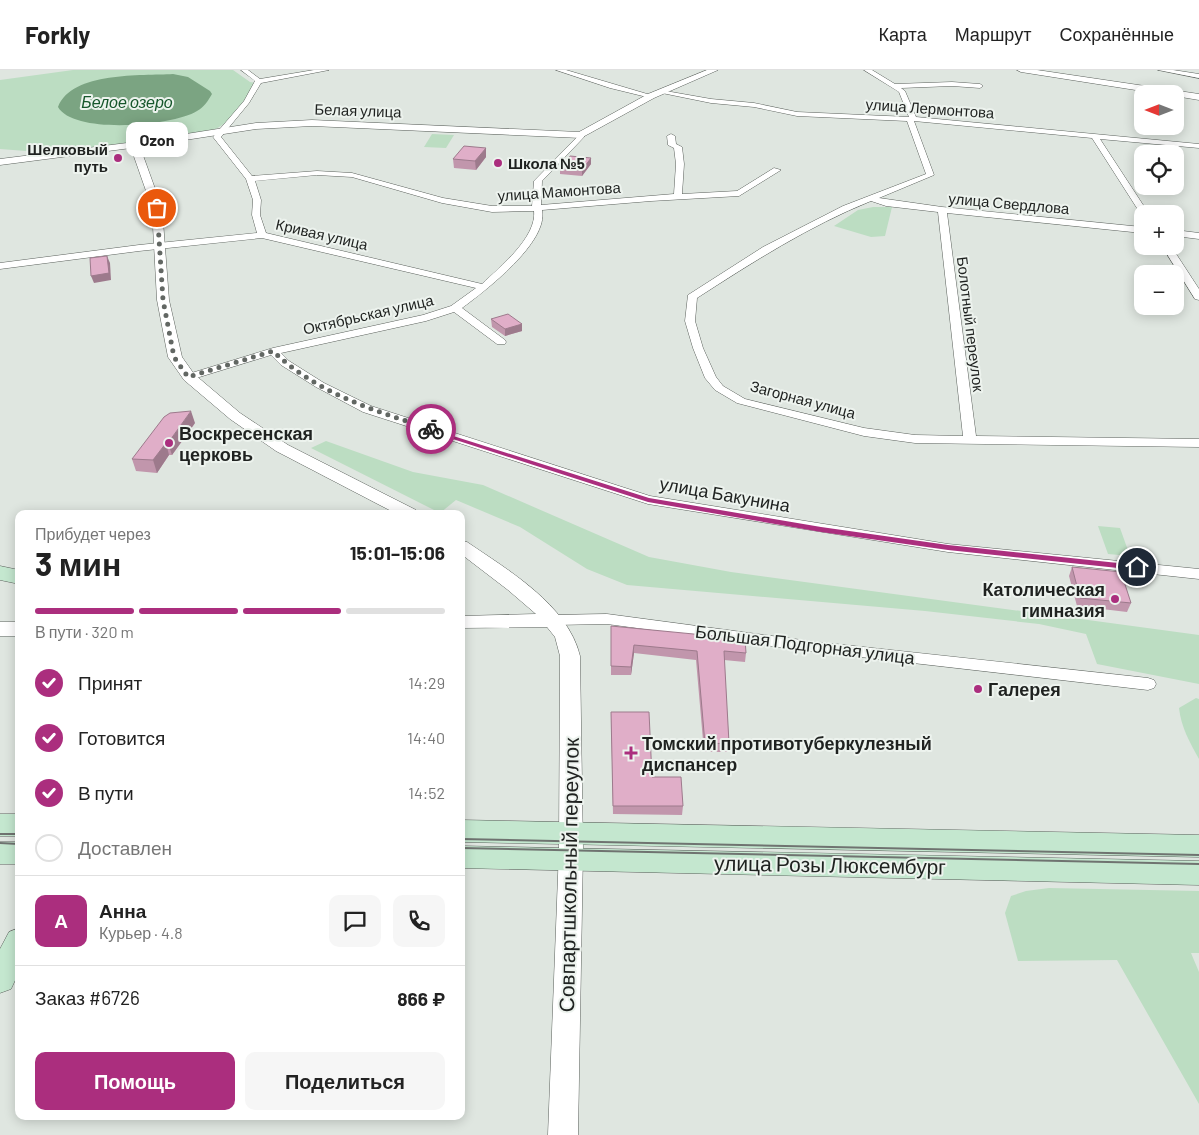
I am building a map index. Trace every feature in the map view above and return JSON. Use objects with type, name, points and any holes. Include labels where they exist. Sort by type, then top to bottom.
[{"type":"main road","points":[[0,573],[15,576]]},
{"type":"main road","points":[[0,824],[15,824]]},
{"type":"main road","name":"улица Розы Люксембург","points":[[465,832],[571,845],[1199,873]]},
{"type":"main road","name":"улица Розы Люксембург","points":[[465,857],[571,845],[1199,846]]},
{"type":"main road","points":[[0,853],[15,853]]},
{"type":"main road","points":[[0,980],[15,949]]},
{"type":"street","points":[[244,70],[259,81],[326,70]]},
{"type":"street","points":[[559,70],[612,87],[651,96]]},
{"type":"street","name":"Октябрьская улица","points":[[188,377],[273,351],[426,318],[455,308],[484,287],[525,246],[538,222],[539,213],[536,204],[538,181],[581,135],[651,96],[714,70]]},
{"type":"street","name":"Загорная улица","points":[[867,70],[902,91],[910,106],[913,116],[910,122],[930,175],[874,199],[846,208],[766,249],[692,297],[690,321],[698,348],[711,378],[719,388],[741,401],[864,432],[915,439],[1199,444]]},
{"type":"street","points":[[1021,70],[1199,97]]},
{"type":"street","points":[[1161,70],[1199,76]]},
{"type":"street","points":[[220,132],[236,117],[259,81]]},
{"type":"street","points":[[892,86],[952,84],[980,86]]},
{"type":"street","name":"улица Лермонтова","points":[[660,92],[711,101],[754,105],[797,114],[912,119],[1199,146]]},
{"type":"street","name":"Белая улица","points":[[56,155],[278,124],[312,123],[581,135]]},
{"type":"street","name":"Кривая улица","points":[[220,132],[217,137],[250,179],[258,200],[256,215],[262,235],[484,287]]},
{"type":"street","points":[[671,136],[672,145],[678,147],[680,164],[678,197]]},
{"type":"street","points":[[1094,136],[1139,205]]},
{"type":"street","points":[[135,145],[157,208],[163,300],[174,357],[188,377],[235,416],[282,448],[402,510]]},
{"type":"street","points":[[0,154],[56,155]]},
{"type":"street","points":[[0,162],[56,155]]},
{"type":"street","name":"улица Мамонтова","points":[[250,179],[336,173],[352,175],[442,200],[492,209],[537,208],[739,193],[777,170]]},
{"type":"street","name":"улица Свердлова","points":[[874,199],[886,203],[942,210],[1134,229]]},
{"type":"street","name":"Болотный переулок","points":[[942,210],[970,441]]},
{"type":"street","points":[[1184,234],[1199,236]]},
{"type":"street","points":[[0,266],[262,235]]},
{"type":"street","points":[[1172,255],[1199,297]]},
{"type":"street","points":[[455,308],[501,342]]},
{"type":"street","name":"улица Бакунина","points":[[273,351],[285,363],[320,385],[367,409],[648,500],[948,548],[1199,574]]},
{"type":"street","name":"Совпартшкольный переулок","points":[[465,549],[531,600],[553,620],[562,632],[570,656],[571,845],[563,1135]]},
{"type":"street","name":"Большая Подгорная улица","points":[[465,622],[607,619],[817,646],[1148,684]]},
{"type":"street","points":[[0,629],[15,629]]},
{"type":"shaded area","points":[[73,70],[233,70],[250,82],[255,83],[237,112],[225,123],[211,131],[68,151],[39,152],[0,149],[0,80]]},
{"type":"shaded area","points":[[432,134],[454,135],[446,148],[424,147]]},
{"type":"shaded area","points":[[873,207],[892,207],[885,236],[871,237],[834,226],[858,210]]},
{"type":"shaded area","points":[[326,441],[413,472],[483,485],[649,557],[731,572],[1199,635],[1199,684],[1097,664],[1086,634],[1039,624],[925,611],[627,585],[587,569],[520,527],[456,500],[444,510],[434,510],[311,448]]},
{"type":"shaded area","points":[[1098,526],[1120,528],[1130,556],[1108,554]]},
{"type":"shaded area","points":[[1196,698],[1199,699],[1199,759],[1189,741],[1179,708]]},
{"type":"shaded area","points":[[1049,888],[1199,891],[1199,953],[1191,953],[1199,972],[1199,1104],[1117,960],[1018,961],[1005,913],[1011,896],[1026,891]]},
{"type":"water","name":"Белое озеро","points":[[173,74],[188,77],[210,91],[212,94],[202,108],[185,116],[167,121],[147,124],[103,125],[83,122],[68,116],[58,107],[66,95],[92,81],[127,76]]},
{"type":"building","points":[[464,146],[486,148],[475,161],[453,159]]},
{"type":"building","points":[[570,156],[591,158],[582,170],[560,168]]},
{"type":"building","points":[[107,256],[109,273],[91,276],[90,258]]},
{"type":"building","points":[[508,314],[522,324],[505,329],[491,319]]},
{"type":"building","points":[[191,411],[153,460],[132,459],[164,417],[170,413]]},
{"type":"building","name":"Католическая гимназия","points":[[1072,567],[1121,572],[1131,603],[1080,598]]},
{"type":"building","name":"Томский противотуберкулезный диспансер","points":[[611,626],[745,639],[746,653],[724,651],[729,743],[705,744],[697,651],[634,645],[631,667],[611,666]]},
{"type":"building","name":"Томский противотуберкулезный диспансер","points":[[611,712],[649,712],[652,777],[681,777],[683,806],[613,806]]},
{"type":"tram line","points":[[0,834],[15,834]]},
{"type":"tram line","points":[[465,839],[1199,855]]},
{"type":"tram line","points":[[0,843],[15,844]]},
{"type":"tram line","points":[[465,848],[1199,864]]},
{"type":"way so far","points":[[157,208],[163,300],[174,357],[188,377],[273,351],[285,363],[346,399],[367,409],[431,429]]},
{"type":"place","name":"Шелковый путь","points":[[118,158]]},
{"type":"place","name":"Школа №5","points":[[498,163]]},
{"type":"place","name":"Ozon","points":[[157,208]]},
{"type":"place","name":"Воскресенская церковь","points":[[169,443]]},
{"type":"place","name":"Католическая гимназия","points":[[1115,599]]},
{"type":"place","name":"Галерея","points":[[978,689]]},
{"type":"place","name":"Томский противотуберкулезный диспансер","points":[[631,753]]},
{"type":"route","points":[[431,429],[539,466],[648,500],[948,548],[1137,567]]}]
